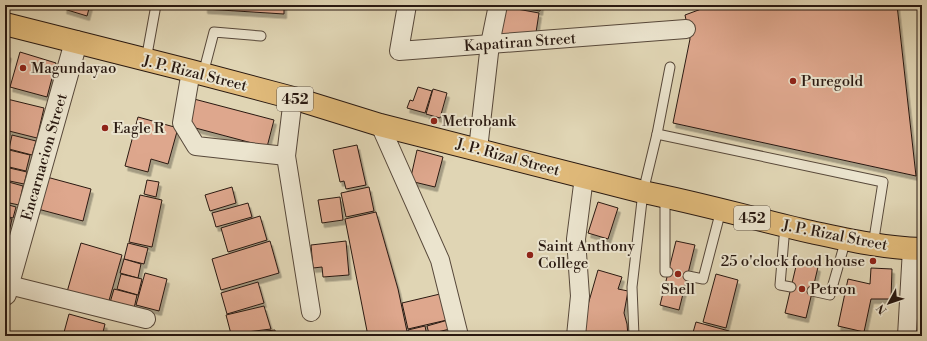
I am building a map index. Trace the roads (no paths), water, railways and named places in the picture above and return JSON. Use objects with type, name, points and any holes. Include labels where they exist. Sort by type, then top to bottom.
[{"type":"highway","name":"J. P. Rizal Street","points":[[5,24],[293,98],[380,125],[643,192],[846,240],[873,245],[917,249]]},
{"type":"street","name":"Kapatiran Street","points":[[407,5],[399,51],[686,29]]},
{"type":"street","points":[[478,149],[490,44],[498,5]]},
{"type":"street","name":"Encarnacion Street","points":[[6,287],[76,42]]},
{"type":"street","points":[[197,73],[182,123],[196,146],[286,156]]},
{"type":"street","points":[[293,98],[286,156],[311,312]]},
{"type":"street","points":[[380,125],[440,260],[459,336]]},
{"type":"street","points":[[576,336],[580,296],[576,239],[584,177]]},
{"type":"street","points":[[907,336],[917,249]]},
{"type":"street","points":[[6,287],[146,319]]},
{"type":"lane","points":[[146,60],[156,5]]},
{"type":"lane","points":[[197,73],[214,32],[261,36]]},
{"type":"lane","points":[[634,336],[632,287],[643,192],[658,134],[670,67]]},
{"type":"lane","points":[[658,134],[883,182],[873,245]]},
{"type":"lane","points":[[665,196],[665,272],[668,272]]},
{"type":"lane","points":[[688,276],[703,278],[721,210]]},
{"type":"lane","points":[[785,226],[780,285],[791,287]]},
{"type":"lane","points":[[812,291],[830,295],[846,240]]},
{"type":"place","name":"Magundayao","points":[[23,68]]},
{"type":"place","name":"Puregold","points":[[793,81]]},
{"type":"place","name":"Metrobank","points":[[434,121]]},
{"type":"place","name":"Eagle R","points":[[105,128]]},
{"type":"place","name":"Saint Anthony College","points":[[530,255]]},
{"type":"place","name":"25 o'clock food house","points":[[873,261]]},
{"type":"place","name":"Shell","points":[[678,274]]},
{"type":"place","name":"Petron","points":[[802,289]]}]
